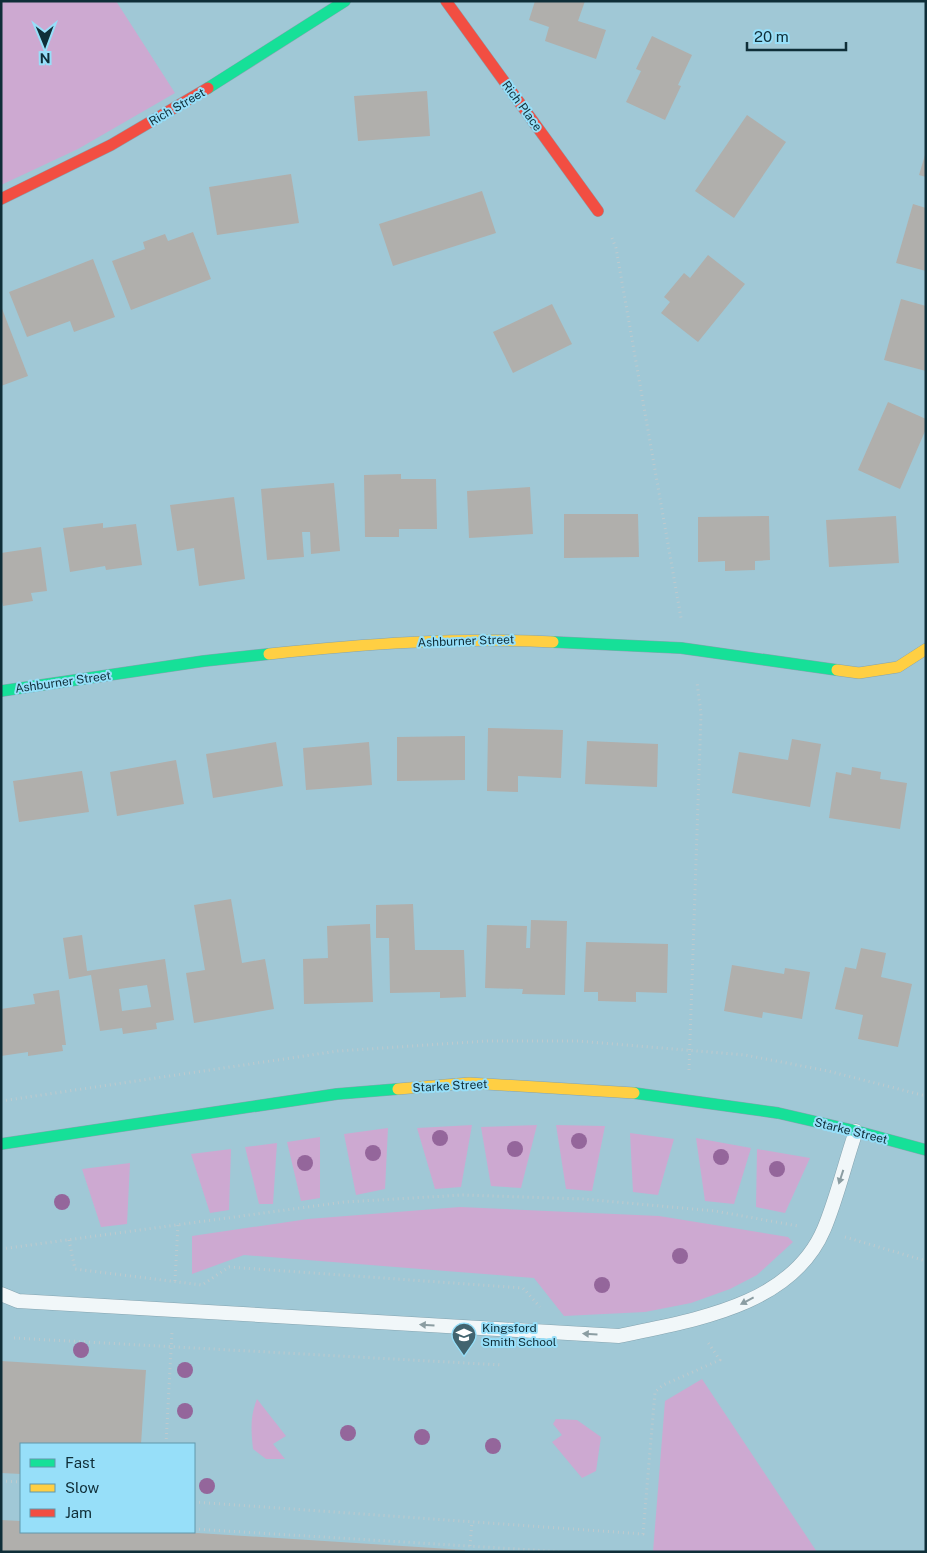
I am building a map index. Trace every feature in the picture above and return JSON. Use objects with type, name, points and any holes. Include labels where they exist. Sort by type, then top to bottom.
[{"type":"street","name":"Rich Street","points":[[1,199],[111,144],[188,101],[345,1]]},
{"type":"street","name":"Rich Place","points":[[446,1],[598,211]]},
{"type":"street","name":"Ashburner Street","points":[[1,691],[204,661],[363,644],[522,640],[681,648],[859,673],[898,667],[926,649]]},
{"type":"street","name":"Starke Street","points":[[1,1144],[337,1094],[469,1083],[624,1092],[778,1113],[926,1150]]},
{"type":"lane","points":[[1,1294],[18,1301],[619,1336],[735,1308],[780,1283],[804,1262],[824,1230],[856,1131]]},
{"type":"path","points":[[598,211],[616,248],[682,626]]},
{"type":"path","points":[[688,1100],[701,714]]},
{"type":"path","points":[[1,1101],[348,1051],[487,1041],[578,1041],[689,1052],[744,1055],[828,1071],[926,1096]]},
{"type":"path","points":[[1,1249],[344,1202],[463,1195],[583,1199],[715,1211],[824,1230],[926,1261]]},
{"type":"path","points":[[69,1240],[75,1269],[202,1285],[229,1267],[523,1288],[564,1333]]},
{"type":"path","points":[[195,1502],[643,1534],[655,1392],[663,1384],[720,1360],[694,1319]]},
{"type":"path","points":[[14,1338],[502,1365]]},
{"type":"path","points":[[166,1443],[171,1347]]},
{"type":"path","points":[[1,1481],[20,1482]]},
{"type":"path","points":[[470,1546],[472,1522]]},
{"type":"path","points":[[195,1529],[565,1552]]},
{"type":"shaded area","points":[[1,1],[116,1],[175,93],[78,149],[1,185]]},
{"type":"shaded area","points":[[472,1125],[461,1187],[435,1189],[417,1128]]},
{"type":"shaded area","points":[[537,1125],[521,1188],[491,1186],[481,1127]]},
{"type":"shaded area","points":[[556,1125],[605,1126],[592,1191],[566,1189]]},
{"type":"shaded area","points":[[388,1128],[385,1189],[356,1195],[344,1134]]},
{"type":"shaded area","points":[[630,1133],[674,1139],[658,1195],[633,1192]]},
{"type":"shaded area","points":[[320,1137],[320,1198],[301,1201],[287,1142]]},
{"type":"shaded area","points":[[696,1138],[751,1148],[734,1204],[705,1201]]},
{"type":"shaded area","points":[[277,1143],[273,1204],[259,1204],[245,1147]]},
{"type":"shaded area","points":[[231,1149],[229,1210],[210,1213],[191,1154]]},
{"type":"shaded area","points":[[757,1149],[810,1158],[785,1213],[756,1207]]},
{"type":"shaded area","points":[[130,1163],[127,1224],[101,1227],[82,1169]]},
{"type":"shaded area","points":[[460,1207],[659,1216],[788,1237],[793,1242],[757,1275],[730,1289],[691,1303],[645,1312],[564,1316],[534,1278],[244,1255],[192,1274],[192,1236],[308,1219]]},
{"type":"shaded area","points":[[702,1379],[817,1552],[653,1552],[665,1401]]},
{"type":"shaded area","points":[[257,1399],[286,1436],[273,1444],[285,1459],[266,1459],[253,1449],[253,1411]]},
{"type":"shaded area","points":[[556,1419],[577,1420],[601,1437],[596,1471],[582,1478],[552,1442],[562,1435],[553,1424]]},
{"type":"building","points":[[535,1],[585,1],[578,21],[606,30],[596,59],[545,41],[549,27],[529,20]]},
{"type":"building","points":[[652,36],[692,55],[678,85],[681,86],[665,120],[626,102],[641,71],[636,69]]},
{"type":"building","points":[[427,91],[430,136],[358,141],[354,96]]},
{"type":"building","points":[[747,115],[786,142],[734,218],[695,191]]},
{"type":"building","points":[[926,155],[926,177],[919,175]]},
{"type":"building","points":[[291,174],[299,223],[217,235],[209,187]]},
{"type":"building","points":[[482,191],[496,233],[393,266],[379,224]]},
{"type":"building","points":[[913,204],[926,208],[926,271],[896,263]]},
{"type":"building","points":[[193,232],[211,279],[131,310],[112,261],[145,249],[143,242],[165,234],[168,241]]},
{"type":"building","points":[[708,255],[745,284],[698,342],[661,313],[670,302],[664,297],[684,273],[690,278]]},
{"type":"building","points":[[93,259],[115,317],[74,332],[70,321],[27,337],[9,292]]},
{"type":"building","points":[[901,299],[926,306],[926,371],[884,360]]},
{"type":"building","points":[[552,304],[572,344],[513,373],[493,332]]},
{"type":"building","points":[[1,306],[28,376],[1,386]]},
{"type":"building","points":[[888,402],[926,419],[926,429],[900,489],[858,470]]},
{"type":"building","points":[[401,474],[401,479],[436,479],[437,529],[399,529],[399,537],[365,537],[364,475]]},
{"type":"building","points":[[334,483],[340,551],[311,554],[310,532],[302,532],[304,557],[267,560],[261,489]]},
{"type":"building","points":[[530,487],[533,534],[469,538],[467,491]]},
{"type":"building","points":[[234,497],[245,579],[199,586],[194,548],[177,551],[170,505]]},
{"type":"building","points":[[564,514],[638,514],[639,557],[564,558]]},
{"type":"building","points":[[769,516],[770,560],[755,561],[755,570],[725,571],[725,561],[698,562],[698,517]]},
{"type":"building","points":[[896,516],[899,563],[829,567],[826,520]]},
{"type":"building","points":[[103,523],[103,528],[136,524],[142,565],[106,570],[105,566],[70,572],[63,528]]},
{"type":"building","points":[[41,547],[47,591],[31,593],[33,601],[3,606],[1,598],[1,553]]},
{"type":"building","points":[[488,728],[563,730],[561,778],[518,776],[518,792],[487,791]]},
{"type":"building","points":[[465,736],[465,780],[397,781],[397,737]]},
{"type":"building","points":[[792,739],[821,744],[810,807],[732,793],[739,752],[788,760]]},
{"type":"building","points":[[587,741],[658,744],[657,787],[585,784]]},
{"type":"building","points":[[276,742],[283,786],[213,798],[206,754]]},
{"type":"building","points":[[369,742],[372,785],[306,790],[303,748]]},
{"type":"building","points":[[176,760],[184,804],[117,816],[110,772]]},
{"type":"building","points":[[852,767],[881,772],[880,779],[907,783],[900,829],[829,818],[836,772],[851,775]]},
{"type":"building","points":[[82,771],[89,812],[19,822],[13,781]]},
{"type":"building","points":[[231,899],[242,963],[265,959],[274,1009],[194,1023],[186,973],[205,970],[194,905]]},
{"type":"building","points":[[413,904],[415,950],[464,950],[466,997],[440,998],[440,992],[390,993],[389,938],[376,938],[376,905]]},
{"type":"building","points":[[531,920],[567,921],[565,995],[522,994],[523,989],[485,988],[487,925],[527,926],[526,948],[530,948]]},
{"type":"building","points":[[370,924],[373,1002],[304,1004],[303,959],[328,958],[327,926]]},
{"type":"building","points":[[82,935],[87,971],[165,959],[174,1020],[156,1023],[157,1029],[123,1034],[122,1028],[100,1031],[91,975],[69,979],[63,938]],"holes":[[[147,985],[151,1007],[122,1011],[119,989]]]},
{"type":"building","points":[[586,942],[668,944],[667,993],[636,992],[636,1002],[598,1001],[598,992],[584,992]]},
{"type":"building","points":[[861,948],[886,953],[881,977],[912,984],[898,1047],[858,1039],[863,1015],[835,1009],[845,967],[856,969]]},
{"type":"building","points":[[732,965],[784,974],[785,968],[810,972],[802,1019],[763,1012],[762,1018],[724,1011]]},
{"type":"building","points":[[59,990],[66,1045],[62,1045],[63,1051],[28,1056],[28,1052],[1,1056],[1,1009],[35,1004],[33,994]]},
{"type":"building","points":[[1,1361],[146,1370],[141,1443],[20,1443],[20,1474],[1,1473]]},
{"type":"building","points":[[1,1520],[20,1521],[20,1533],[195,1533],[465,1550],[465,1552],[1,1552]]},
{"type":"traffic: fast","points":[[208,88],[345,1]]},
{"type":"traffic: fast","points":[[553,642],[681,648],[837,670]]},
{"type":"traffic: fast","points":[[1,691],[204,661],[269,654]]},
{"type":"traffic: fast","points":[[1,1144],[337,1094],[398,1089]]},
{"type":"traffic: fast","points":[[634,1093],[778,1113],[926,1150]]},
{"type":"traffic: slow","points":[[269,654],[411,642],[482,640],[553,642]]},
{"type":"traffic: slow","points":[[837,670],[859,673],[898,667],[926,649]]},
{"type":"traffic: slow","points":[[398,1089],[469,1083],[634,1093]]},
{"type":"traffic: jam","points":[[446,1],[598,211]]},
{"type":"traffic: jam","points":[[1,199],[111,145],[208,88]]},
{"type":"place","name":"Kingsford Smith School","points":[[464,1356]]}]
